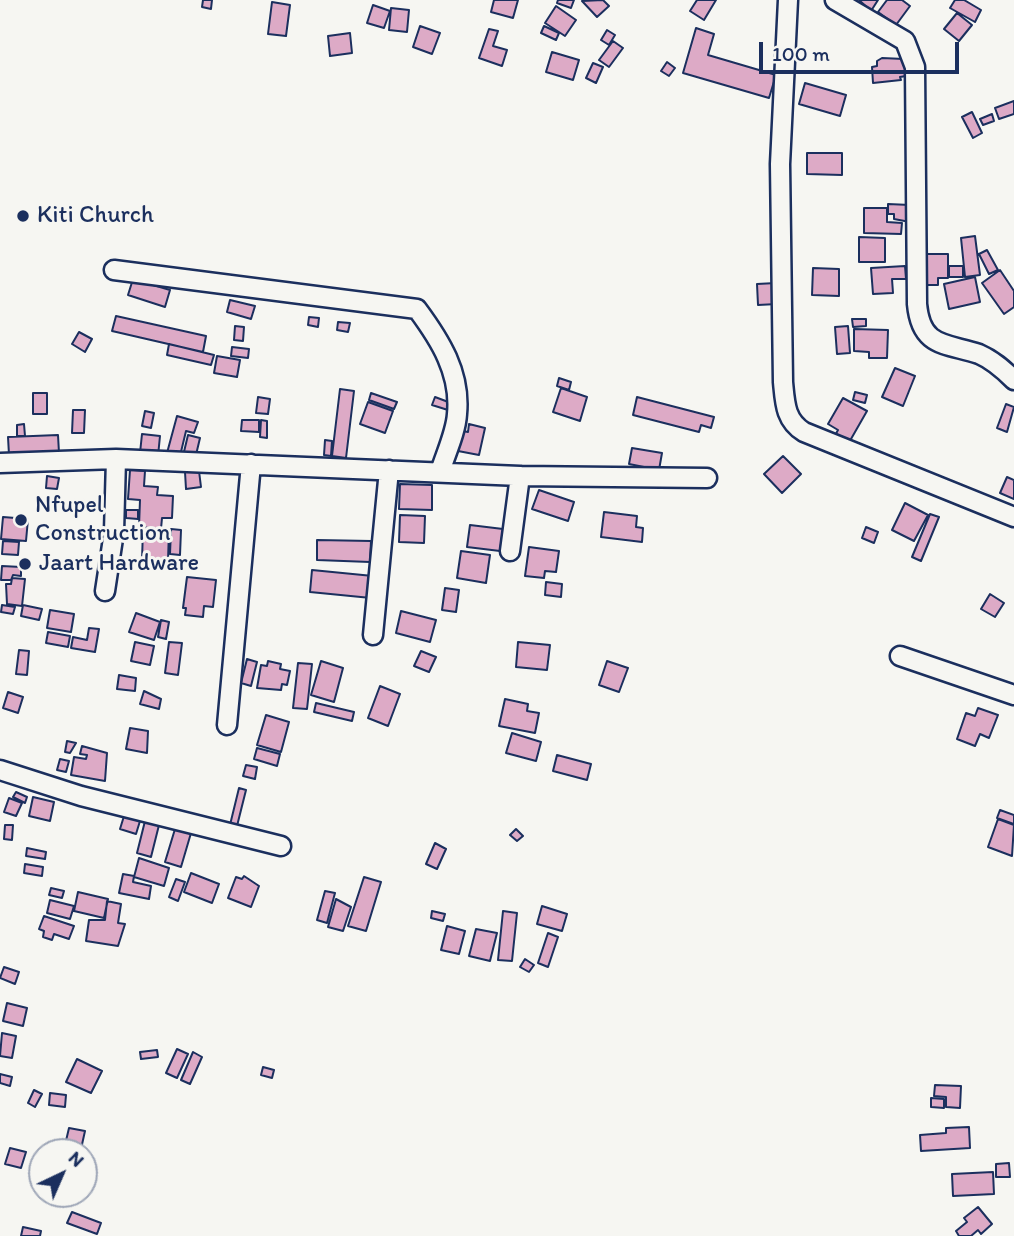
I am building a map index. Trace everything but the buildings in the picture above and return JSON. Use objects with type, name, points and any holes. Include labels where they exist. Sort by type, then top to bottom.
[{"type":"street","points":[[788,0],[779,164],[783,382],[787,413],[792,424],[804,432],[1014,517]]},
{"type":"street","points":[[835,0],[905,41],[915,67],[917,304],[922,328],[938,342],[996,363],[1014,380]]},
{"type":"street","points":[[114,270],[417,309],[440,339],[452,366],[458,413],[440,472]]},
{"type":"street","points":[[0,463],[116,459],[520,476],[706,478]]},
{"type":"street","points":[[105,591],[114,532],[116,459]]},
{"type":"street","points":[[227,725],[251,464]]},
{"type":"street","points":[[373,635],[389,470]]},
{"type":"street","points":[[510,551],[520,476]]},
{"type":"street","points":[[900,656],[1014,695]]},
{"type":"street","points":[[0,770],[81,796],[281,846]]},
{"type":"place","name":"Kiti Church","points":[[23,216]]},
{"type":"place","name":"Nfupel Construction","points":[[21,520]]},
{"type":"place","name":"Jaart Hardware","points":[[25,564]]}]
